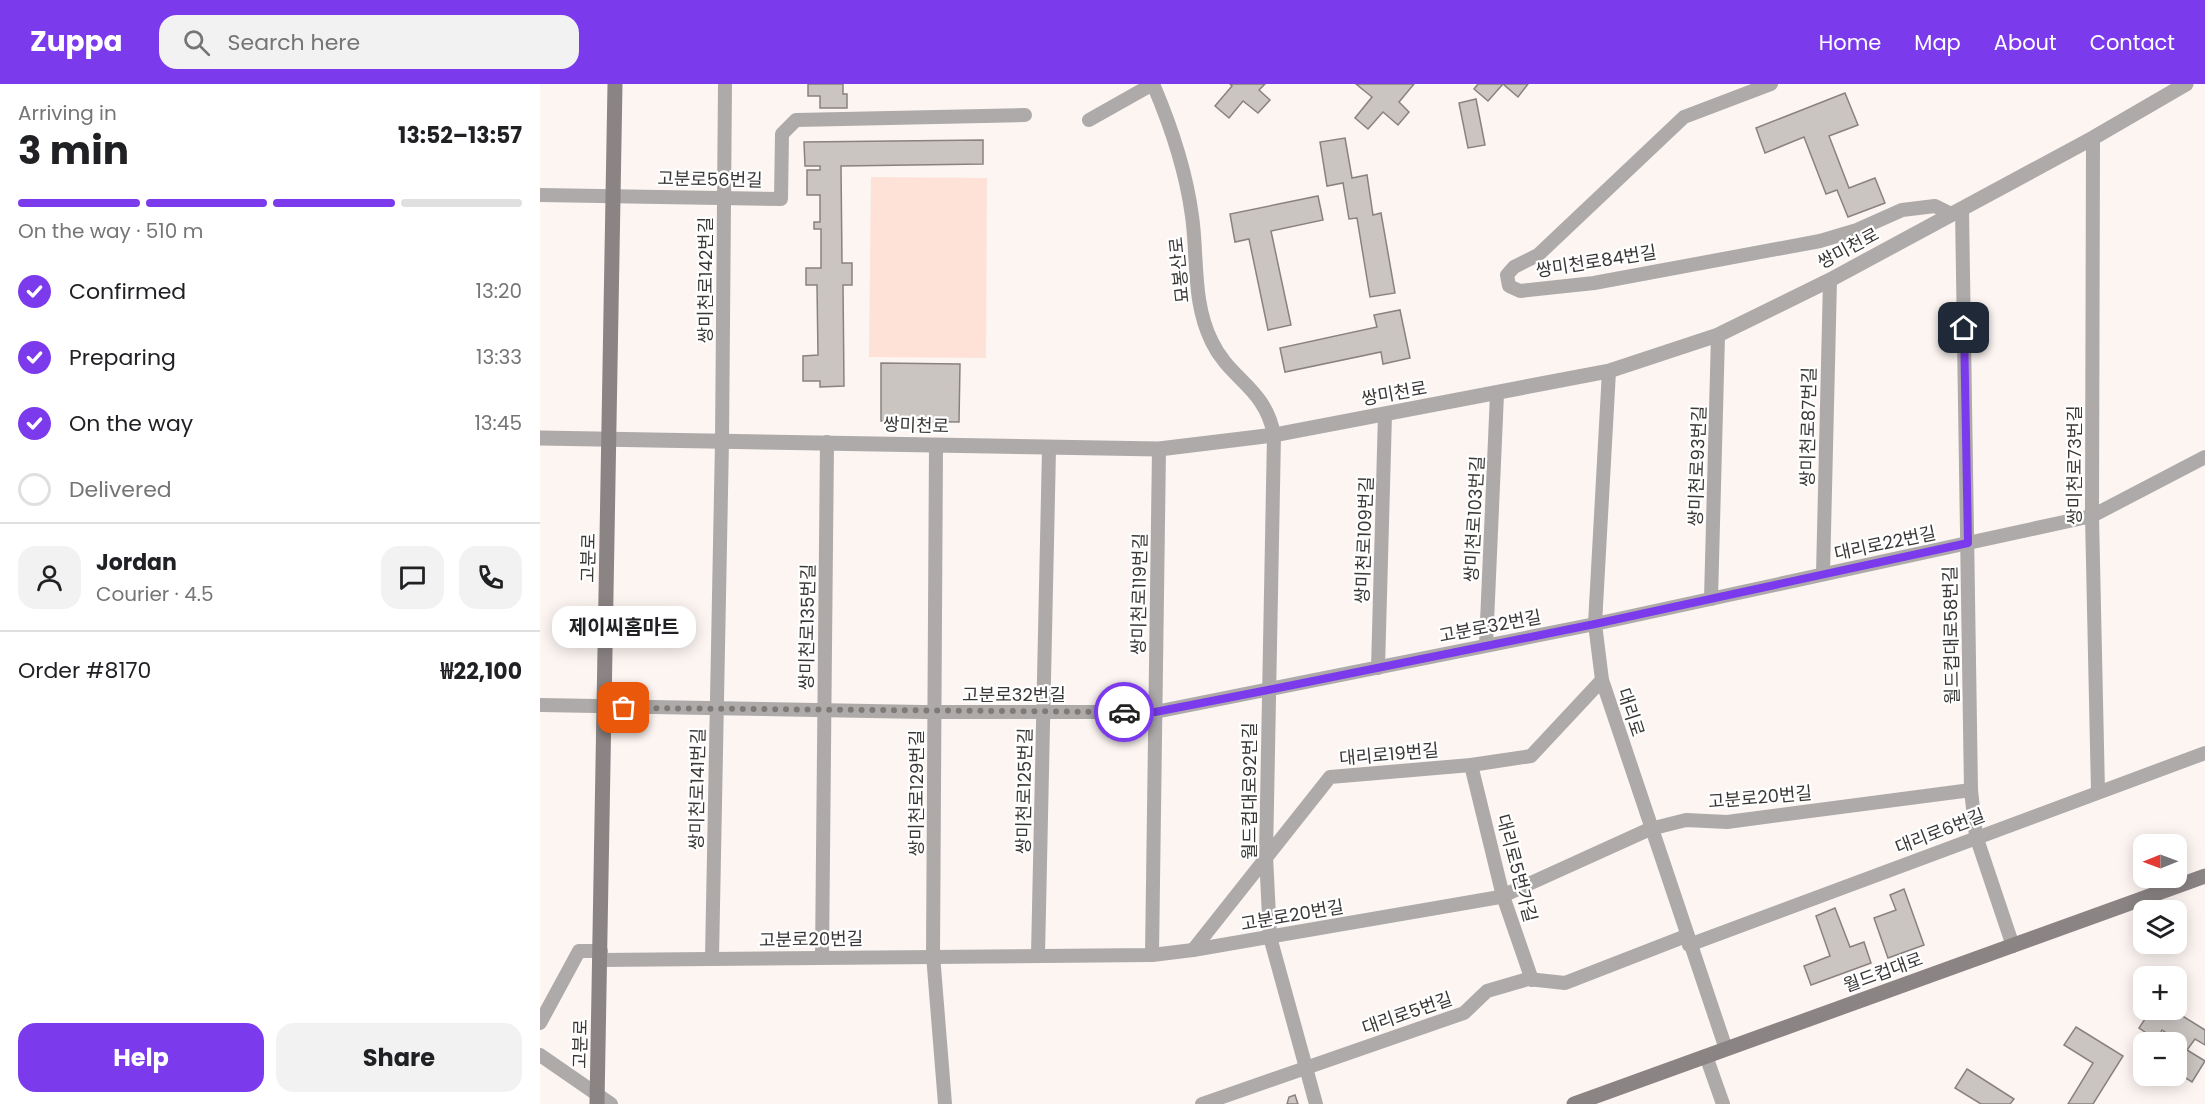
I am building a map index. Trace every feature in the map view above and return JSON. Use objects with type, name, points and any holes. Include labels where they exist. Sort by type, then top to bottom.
[{"type":"main road","name":"고분로","points":[[602,1101],[601,956],[615,84]]},
{"type":"main road","name":"월드컵대로","points":[[1574,1104],[1594,1101],[1706,1056],[2205,876]]},
{"type":"street","name":"쌍미천로142번길","points":[[722,441],[725,84]]},
{"type":"street","name":"묘봉산로","points":[[1089,120],[1153,84],[1175,141],[1192,215],[1198,304],[1212,343],[1226,362],[1255,392],[1270,416],[1274,435]]},
{"type":"street","name":"쌍미천로84번길","points":[[1771,84],[1684,117],[1538,255],[1514,267],[1507,275],[1509,286],[1520,291],[1594,283],[1820,241],[1857,231],[1902,210],[1935,206],[1956,212]]},
{"type":"street","name":"쌍미천로","points":[[540,438],[827,442],[1049,449],[1159,449],[1274,435],[1609,371],[1718,335],[1830,280],[2093,138],[2186,84]]},
{"type":"street","name":"고분로56번길","points":[[540,195],[782,199],[782,135],[796,120],[1024,115]]},
{"type":"street","name":"쌍미천로73번길","points":[[2093,138],[2092,516],[2098,792]]},
{"type":"street","name":"월드컵대로58번길","points":[[1956,212],[1968,543],[1971,790],[1976,836],[2013,946]]},
{"type":"street","name":"쌍미천로87번길","points":[[1823,574],[1830,280]]},
{"type":"street","name":"쌍미천로93번길","points":[[1711,599],[1718,335]]},
{"type":"street","name":"대리로","points":[[1609,371],[1595,624],[1602,680],[1650,829],[1726,1049]]},
{"type":"street","name":"쌍미천로103번길","points":[[1486,645],[1497,394]]},
{"type":"street","name":"쌍미천로109번길","points":[[1378,668],[1385,414]]},
{"type":"street","name":"월드컵대로92번길","points":[[1274,435],[1266,856],[1270,937],[1316,1104]]},
{"type":"street","name":"쌍미천로141번길","points":[[712,958],[722,441]]},
{"type":"street","name":"쌍미천로135번길","points":[[822,957],[827,442]]},
{"type":"street","name":"쌍미천로129번길","points":[[936,446],[933,955],[945,1104]]},
{"type":"street","name":"쌍미천로125번길","points":[[1038,955],[1049,449]]},
{"type":"street","name":"쌍미천로119번길","points":[[1152,955],[1159,449]]},
{"type":"street","name":"대리로22번길","points":[[1595,624],[2092,516],[2205,457]]},
{"type":"street","name":"고분로32번길","points":[[540,705],[935,712],[1155,712],[1595,624]]},
{"type":"street","name":"대리로19번길","points":[[1193,950],[1330,777],[1471,765],[1531,756],[1602,680]]},
{"type":"street","name":"대리로6번길","points":[[1688,940],[2205,753]]},
{"type":"street","name":"대리로5번가길","points":[[1471,765],[1503,896],[1532,980]]},
{"type":"street","name":"고분로20번길","points":[[540,1023],[579,951],[601,956],[712,958],[1152,955],[1193,950],[1503,896],[1650,829],[1686,820],[1727,822],[1971,790]]},
{"type":"street","name":"대리로5번길","points":[[1202,1104],[1464,1013],[1487,991],[1532,980],[1565,983],[1688,940]]},
{"type":"street","points":[[540,1055],[602,1101]]},
{"type":"street","points":[[1706,1056],[1723,1104]]},
{"type":"shaded area","points":[[871,177],[987,178],[986,358],[869,357]]},
{"type":"building","points":[[808,84],[843,84],[843,94],[847,94],[847,108],[820,108],[820,96],[808,96]]},
{"type":"building","points":[[1230,84],[1265,84],[1259,90],[1270,100],[1258,113],[1243,101],[1229,118],[1215,106],[1232,86]]},
{"type":"building","points":[[1356,84],[1414,84],[1399,102],[1409,112],[1398,125],[1383,112],[1368,129],[1355,118],[1372,97]]},
{"type":"building","points":[[1478,84],[1503,84],[1488,101],[1474,89]]},
{"type":"building","points":[[1503,84],[1528,84],[1518,97]]},
{"type":"building","points":[[1845,93],[1858,125],[1829,136],[1849,188],[1875,178],[1885,203],[1848,217],[1837,190],[1826,194],[1804,137],[1765,153],[1756,128]]},
{"type":"building","points":[[1476,99],[1485,145],[1468,148],[1459,103]]},
{"type":"building","points":[[1345,138],[1352,178],[1367,175],[1373,215],[1381,213],[1395,293],[1370,297],[1357,218],[1349,219],[1343,183],[1327,186],[1320,142]]},
{"type":"building","points":[[983,140],[983,164],[841,166],[842,263],[852,263],[852,285],[843,285],[844,386],[820,387],[820,381],[803,381],[803,356],[818,355],[817,285],[806,285],[806,268],[821,268],[821,229],[814,229],[814,222],[820,222],[820,195],[807,195],[807,170],[820,170],[820,166],[805,166],[804,142]]},
{"type":"building","points":[[1318,196],[1323,220],[1271,231],[1291,325],[1268,330],[1249,239],[1235,242],[1230,214]]},
{"type":"building","points":[[1400,310],[1410,358],[1383,364],[1381,352],[1285,372],[1280,348],[1377,327],[1374,315]]},
{"type":"building","points":[[881,363],[960,364],[959,422],[881,421]]},
{"type":"building","points":[[1904,889],[1924,945],[1888,958],[1874,918],[1896,910],[1890,895]]},
{"type":"building","points":[[1835,908],[1850,947],[1864,942],[1871,963],[1811,985],[1804,966],[1830,956],[1816,916]]},
{"type":"building","points":[[2187,1019],[2205,1030],[2205,1045],[2195,1039],[2187,1050],[2187,1032],[2162,1030],[2161,1032],[2145,1032],[2139,1028],[2144,1020]]},
{"type":"building","points":[[2076,1027],[2123,1056],[2093,1104],[2068,1104],[2093,1063],[2064,1045]]},
{"type":"building","points":[[2187,1050],[2205,1061],[2192,1082],[2187,1079]]},
{"type":"building","points":[[1967,1069],[2014,1099],[2010,1104],[1981,1104],[1955,1088]]},
{"type":"building","points":[[1295,1095],[1298,1104],[1287,1104],[1289,1097]]},
{"type":"way so far","points":[[624,708],[1124,712]]},
{"type":"place","name":"제이씨홈마트","points":[[624,708]]},
{"type":"route","points":[[1124,712],[1155,712],[1268,690],[1595,624],[1968,543],[1964,328]]}]
